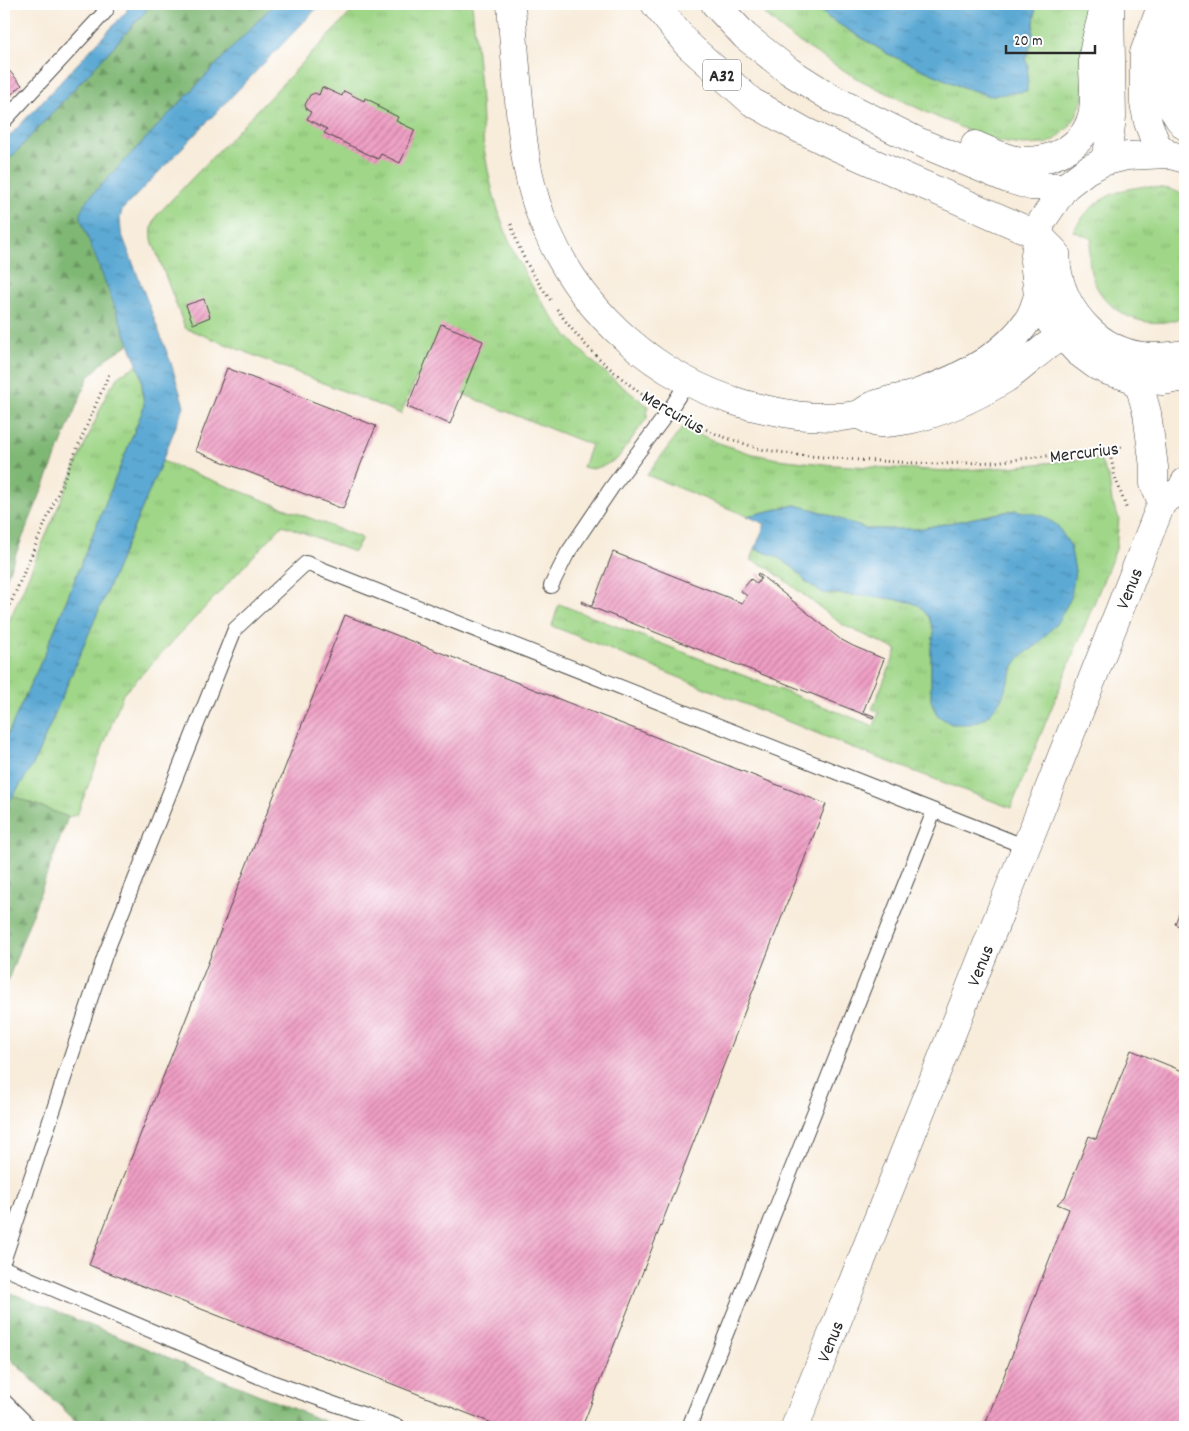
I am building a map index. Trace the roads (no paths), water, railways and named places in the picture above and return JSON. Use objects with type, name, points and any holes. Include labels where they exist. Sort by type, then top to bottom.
[{"type":"main road","name":"Mercurius","points":[[511,4],[525,158],[534,197],[548,234],[578,286],[606,319],[633,345],[660,365],[688,381],[732,400],[773,411],[799,416],[842,417],[857,415],[877,404],[917,394],[989,358],[1008,343],[1023,327],[1029,319],[1038,296]]},
{"type":"main road","name":"A32","points":[[655,4],[687,44],[752,102],[837,147],[1038,235]]},
{"type":"main road","name":"A32","points":[[715,4],[745,36],[789,71],[833,99],[919,142],[1008,179],[1031,186],[1065,187]]},
{"type":"main road","points":[[919,142],[973,144],[1010,159],[1023,161],[1038,160],[1068,150],[1080,140],[1093,112],[1094,56],[1105,4]]},
{"type":"main road","points":[[1103,162],[1108,149],[1112,118],[1110,4]]},
{"type":"main road","points":[[1162,4],[1144,53],[1144,102],[1148,122],[1156,144],[1176,156]]},
{"type":"main road","points":[[1167,4],[1167,84],[1171,104],[1185,126]]},
{"type":"main road","points":[[1176,156],[1127,156],[1103,162],[1087,170],[1065,187],[1042,221],[1034,261],[1038,296],[1044,310],[1051,323],[1078,352],[1097,366],[1135,379],[1163,381],[1185,377]]},
{"type":"main road","points":[[1038,235],[1056,253],[1062,289],[1080,320],[1092,333],[1115,348],[1131,354],[1153,357],[1185,354]]},
{"type":"main road","points":[[1063,336],[1075,333],[1092,333]]},
{"type":"main road","name":"Mercurius","points":[[857,415],[878,423],[908,420],[947,408],[980,393],[1006,378],[1063,336]]},
{"type":"main road","points":[[1135,379],[1141,391],[1147,413],[1154,467],[1154,484],[1162,502],[1181,490],[1185,482]]},
{"type":"main road","name":"Venus","points":[[795,1427],[1162,502]]},
{"type":"lane","points":[[4,121],[106,11],[101,4]]},
{"type":"lane","points":[[551,586],[567,554],[612,487],[688,381]]},
{"type":"lane","points":[[4,1259],[105,955],[236,629],[306,563],[1026,847]]},
{"type":"lane","points":[[689,1427],[934,811]]},
{"type":"lane","points":[[4,1268],[269,1381],[399,1427]]},
{"type":"lane","points":[[4,1401],[30,1427]]},
{"type":"water","points":[[127,4],[146,4],[146,11],[4,165],[4,142],[127,11]]},
{"type":"water","points":[[274,4],[321,4],[122,210],[120,219],[121,232],[171,363],[184,406],[33,765],[13,796],[4,806],[4,742],[46,651],[144,407],[141,374],[83,224],[81,211],[86,201]]},
{"type":"water","points":[[811,4],[1036,4],[1032,43],[1025,59],[1028,65],[1027,91],[990,96],[957,85],[888,54],[832,20]]},
{"type":"water","points":[[795,505],[819,511],[866,529],[918,529],[1015,510],[1041,515],[1057,525],[1070,545],[1075,571],[1071,598],[1057,623],[1036,646],[1021,656],[1014,666],[1002,698],[990,714],[970,724],[951,724],[937,715],[931,700],[931,648],[934,633],[929,617],[919,605],[878,597],[823,593],[806,582],[795,569],[776,556],[755,549],[765,524],[747,516]]}]
